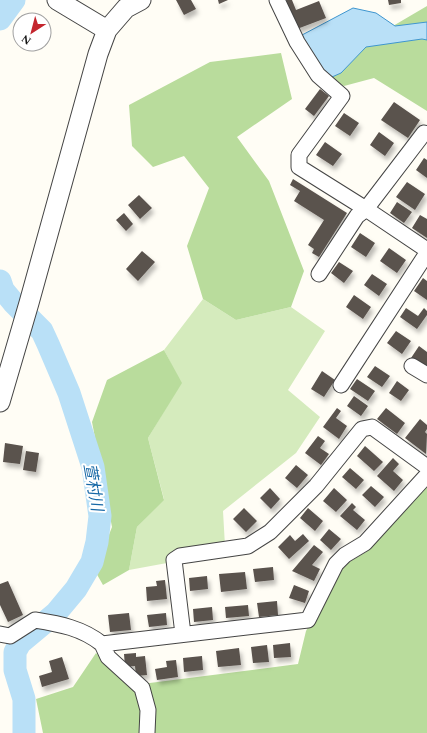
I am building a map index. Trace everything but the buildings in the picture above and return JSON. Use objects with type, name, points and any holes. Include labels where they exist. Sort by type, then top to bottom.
[{"type":"street","points":[[57,0],[107,30]]},
{"type":"street","points":[[0,402],[28,310],[98,54],[107,30],[126,8],[141,0]]},
{"type":"street","points":[[277,0],[297,42],[318,75],[342,96],[299,155],[299,167],[366,209],[427,250]]},
{"type":"street","points":[[319,274],[357,216],[366,209],[424,132]]},
{"type":"street","points":[[341,386],[427,253]]},
{"type":"street","points":[[412,366],[427,376]]},
{"type":"street","points":[[183,634],[174,560],[180,556],[248,546],[270,532],[316,486],[362,429],[372,427],[427,467]]},
{"type":"street","points":[[102,644],[308,620],[336,564],[345,555],[365,543],[427,474]]},
{"type":"street","points":[[0,634],[10,636],[35,620],[60,624],[91,636],[102,644],[108,657],[142,688],[148,710],[147,733]]},
{"type":"green space","points":[[427,6],[427,111],[374,78],[344,86],[318,70]]},
{"type":"green space","points":[[281,53],[292,99],[237,137],[269,181],[304,271],[291,307],[236,320],[203,299],[187,246],[209,188],[184,156],[153,167],[132,146],[129,105],[210,62]]},
{"type":"green space","points":[[203,299],[236,320],[291,307],[325,331],[288,390],[320,417],[296,453],[223,511],[225,546],[167,563],[129,570],[137,527],[164,499],[148,438],[181,383],[164,350]]},
{"type":"green space","points":[[164,350],[182,383],[148,438],[164,500],[137,527],[129,570],[103,585],[95,571],[112,527],[92,422],[107,380]]},
{"type":"green space","points":[[427,486],[427,733],[43,733],[36,699],[73,687],[96,653],[134,685],[298,664],[306,631],[339,568],[366,552]]},
{"type":"water","points":[[353,8],[376,13],[395,26],[427,22],[427,40],[422,39],[366,47],[341,73],[332,77],[316,63],[302,35]]},
{"type":"waterway","name":"萱村川","points":[[0,19],[14,0]]},
{"type":"waterway","name":"萱村川","points":[[0,281],[3,290],[13,302],[42,331],[69,393],[93,467],[100,516],[97,542],[92,562],[76,589],[56,613],[20,643],[15,652],[15,670],[24,699],[24,733]]}]
